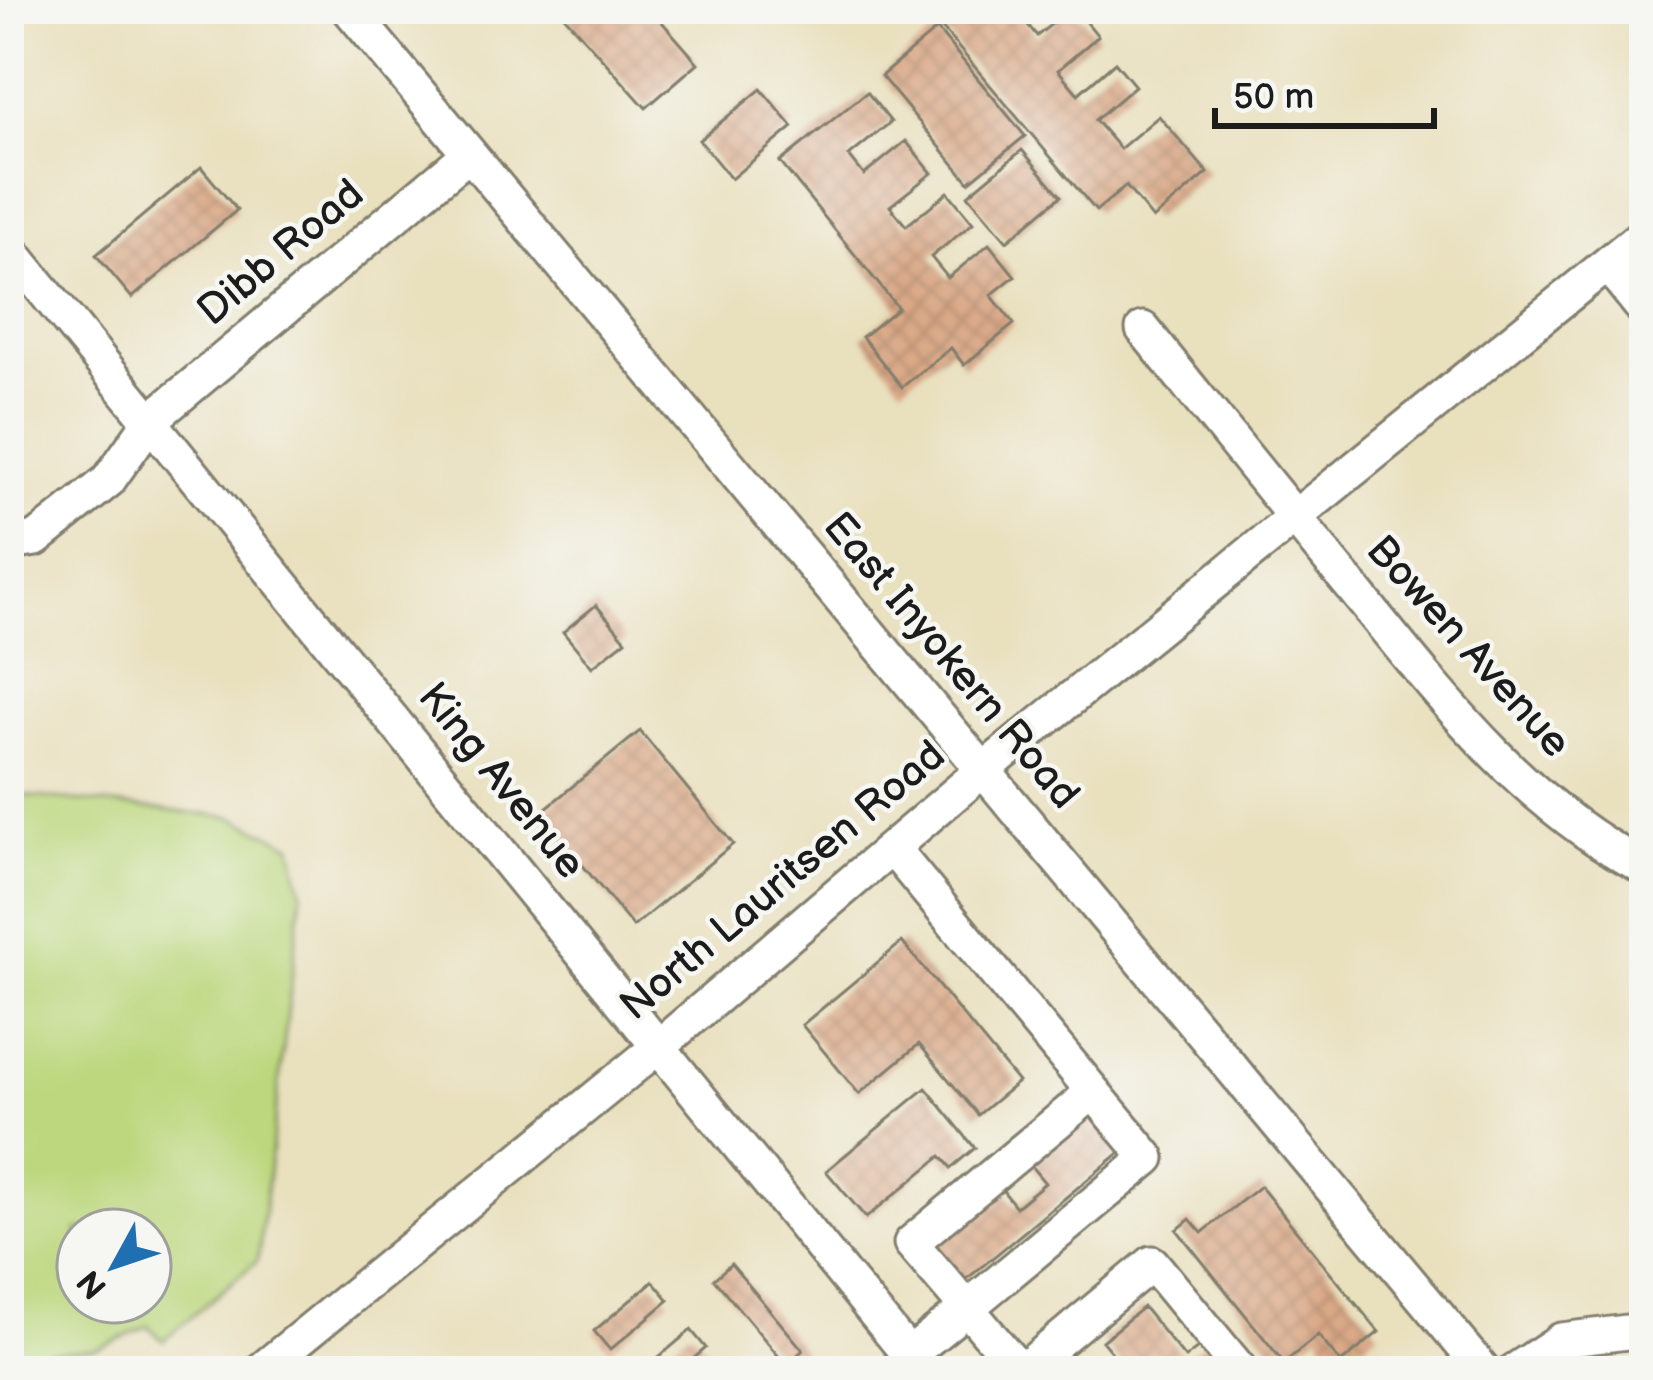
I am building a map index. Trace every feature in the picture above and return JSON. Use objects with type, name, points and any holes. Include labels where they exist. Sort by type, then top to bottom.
[{"type":"street","name":"East Inyokern Road","points":[[349,9],[1484,1371]]},
{"type":"street","name":"Dibb Road","points":[[9,537],[17,542],[36,539],[108,481],[151,420],[469,154]]},
{"type":"street","name":"North Lauritsen Road","points":[[260,1371],[658,1047],[983,770],[1644,234]]},
{"type":"street","name":"King Avenue","points":[[9,248],[915,1363]]},
{"type":"street","points":[[1607,264],[1644,310]]},
{"type":"street","name":"Bowen Avenue","points":[[1144,329],[1482,742],[1553,808],[1644,868]]},
{"type":"street","points":[[892,848],[1148,1159],[967,1308],[915,1363]]},
{"type":"street","points":[[1093,1092],[911,1243],[1021,1371],[1152,1263],[1241,1371]]},
{"type":"street","points":[[1514,1371],[1561,1340],[1644,1330]]},
{"type":"green space","points":[[9,794],[232,817],[292,845],[302,892],[258,1260],[163,1341],[148,1326],[97,1349],[9,1355]]},
{"type":"building","points":[[558,9],[660,9],[655,14],[698,63],[646,108]]},
{"type":"building","points":[[926,9],[1035,9],[1023,19],[1037,36],[1076,9],[1098,36],[1058,70],[1078,94],[1115,62],[1135,86],[1095,120],[1120,149],[1159,116],[1208,173],[1153,219],[1126,186],[1096,211]]},
{"type":"building","points":[[937,29],[1025,136],[969,182],[881,76]]},
{"type":"building","points":[[761,89],[793,127],[731,179],[699,140]]},
{"type":"building","points":[[867,92],[891,122],[849,156],[864,175],[906,141],[932,173],[890,206],[906,226],[948,192],[973,223],[931,257],[948,278],[989,244],[1015,276],[991,295],[1014,324],[964,365],[951,348],[902,387],[862,337],[898,308],[780,162]]},
{"type":"building","points":[[1022,150],[1061,196],[1007,241],[968,195]]},
{"type":"building","points":[[201,167],[237,210],[132,298],[96,255]]},
{"type":"building","points":[[596,605],[626,640],[592,667],[563,632]]},
{"type":"building","points":[[640,731],[733,844],[633,927],[540,813]]},
{"type":"building","points":[[902,942],[1018,1082],[978,1115],[919,1044],[859,1094],[802,1025]]},
{"type":"building","points":[[926,1088],[975,1148],[951,1168],[941,1156],[866,1218],[826,1171]]},
{"type":"building","points":[[1091,1114],[1122,1151],[956,1288],[924,1249],[1000,1187],[1016,1207],[1045,1183],[1030,1165]]},
{"type":"building","points":[[1260,1186],[1379,1332],[1341,1363],[1318,1335],[1284,1363],[1177,1230],[1190,1219],[1202,1233]]},
{"type":"building","points":[[731,1264],[803,1350],[786,1365],[714,1279]]},
{"type":"building","points":[[653,1281],[669,1300],[610,1350],[594,1331]]},
{"type":"building","points":[[1143,1307],[1185,1358],[1207,1341],[1231,1371],[1156,1371],[1149,1362],[1139,1371],[1127,1371],[1102,1341]]},
{"type":"building","points":[[691,1330],[706,1348],[679,1371],[642,1371]]}]
